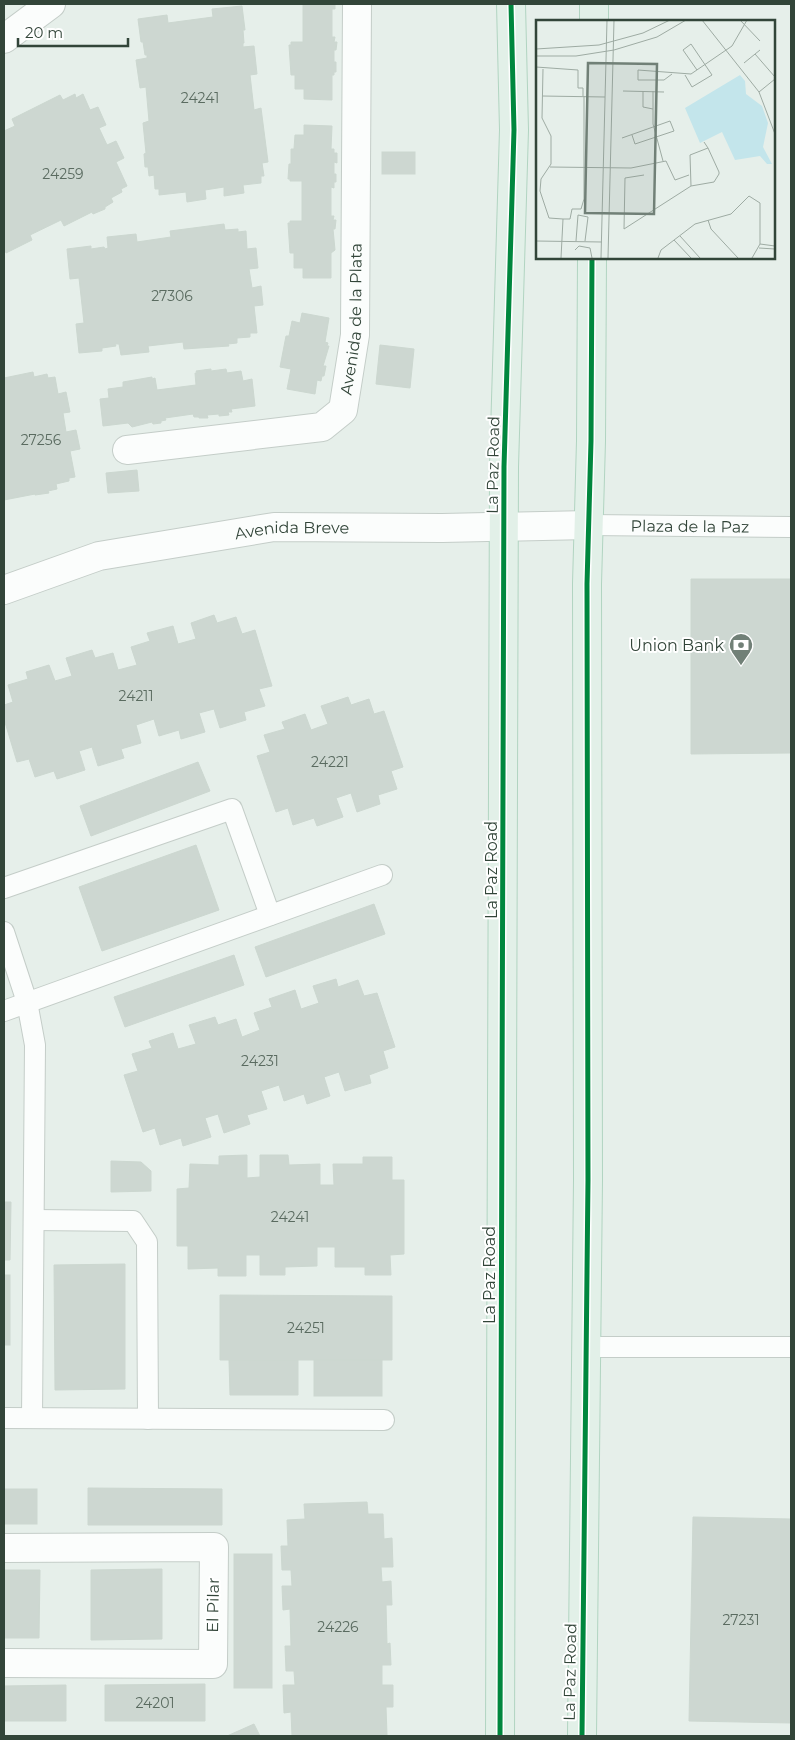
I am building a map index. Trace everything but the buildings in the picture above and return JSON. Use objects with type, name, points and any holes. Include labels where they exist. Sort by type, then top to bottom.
[{"type":"main road","name":"La Paz Road","points":[[500,1736],[504,467],[514,130],[510,4]]},
{"type":"main road","points":[[594,4],[594,20]]},
{"type":"main road","name":"La Paz Road","points":[[582,1736],[587,1347],[587,584],[592,259]]},
{"type":"street","points":[[4,40],[51,4]]},
{"type":"street","name":"Avenida de la Plata","points":[[127,450],[322,427],[343,410],[355,335],[357,4]]},
{"type":"street","name":"Avenida Breve","points":[[4,590],[99,556],[274,527],[589,525]]},
{"type":"street","name":"El Pilar","points":[[4,1548],[214,1547],[213,1664],[4,1663]]},
{"type":"lane","name":"Plaza de la Paz","points":[[589,525],[791,527]]},
{"type":"lane","points":[[4,888],[232,809],[270,915]]},
{"type":"lane","points":[[4,1011],[382,876]]},
{"type":"lane","points":[[4,932],[27,1002],[35,1044],[32,1418]]},
{"type":"lane","points":[[34,1220],[133,1221],[147,1242],[148,1419]]},
{"type":"lane","points":[[587,1347],[791,1348]]},
{"type":"lane","points":[[4,1418],[384,1420]]},
{"type":"cycle path","points":[[500,1736],[504,467],[514,130],[511,4]]},
{"type":"cycle path","points":[[582,1736],[588,1180],[587,584],[591,441],[592,259]]},
{"type":"place","name":"Union Bank","points":[[741,666]]}]
